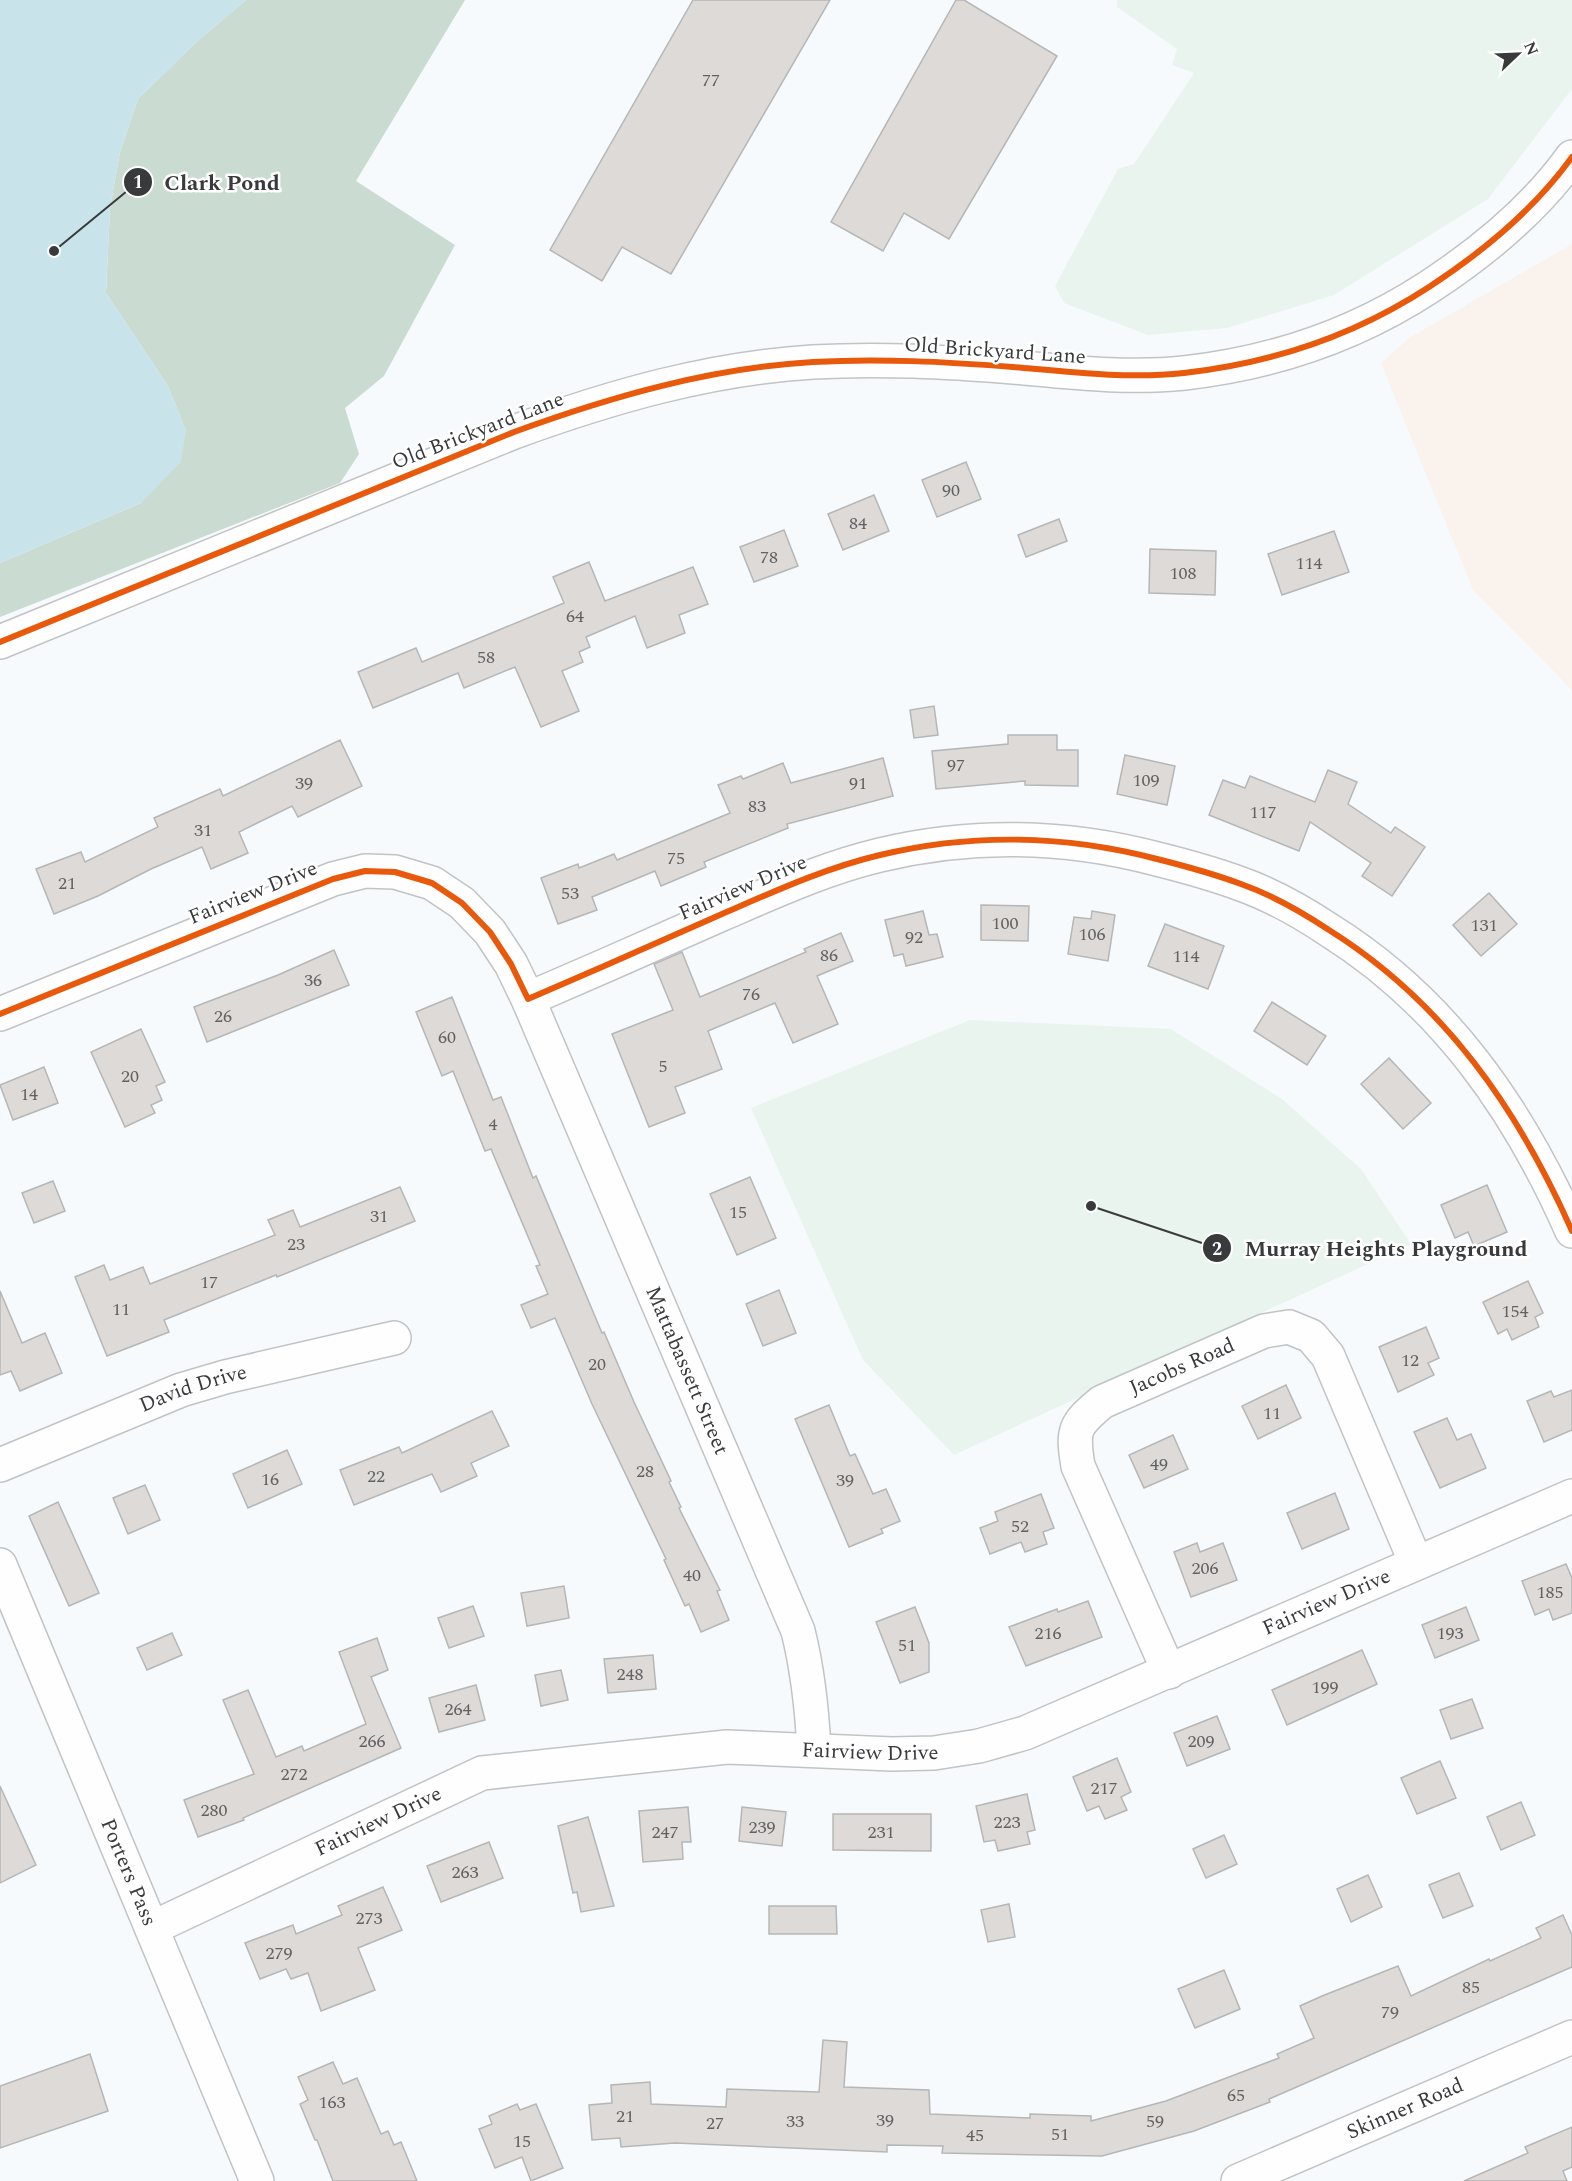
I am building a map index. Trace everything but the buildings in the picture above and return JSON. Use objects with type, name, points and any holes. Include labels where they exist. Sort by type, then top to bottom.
[{"type":"street","name":"Old Brickyard Lane","points":[[0,642],[514,432],[585,406],[659,386],[736,371],[812,362],[959,363],[1100,375],[1182,373],[1253,362],[1330,339],[1396,308],[1461,267],[1515,224],[1556,180],[1572,157]]},
{"type":"street","name":"Fairview Drive","points":[[0,1014],[333,879],[365,871],[396,872],[432,883],[462,903],[490,932],[511,964],[528,999],[783,888],[822,872],[877,855],[933,844],[997,838],[1061,841],[1119,849],[1243,885],[1302,913],[1357,947],[1407,988],[1453,1035],[1494,1087],[1529,1142],[1572,1231]]},
{"type":"street","name":"Mattabassett Street","points":[[528,999],[798,1631],[812,1696],[814,1750]]},
{"type":"street","name":"Jacobs Road","points":[[1168,1672],[1078,1466],[1074,1439],[1077,1429],[1081,1419],[1102,1402],[1264,1331],[1289,1327],[1311,1336],[1328,1356],[1416,1563]]},
{"type":"street","name":"David Drive","points":[[0,1465],[181,1390],[225,1377],[394,1338]]},
{"type":"street","name":"Fairview Drive","points":[[152,1928],[482,1773],[727,1747],[892,1754],[934,1753],[979,1746],[1025,1733],[1572,1496]]},
{"type":"street","name":"Porters Pass","points":[[0,1564],[257,2181]]},
{"type":"street","name":"Skinner Road","points":[[1238,2181],[1572,2037]]},
{"type":"shaded area","points":[[1117,0],[1572,0],[1572,89],[1488,199],[1334,295],[1227,328],[1148,335],[1064,303],[1055,286],[1118,169],[1134,164],[1194,73],[1172,65],[1177,49],[1117,7]]},
{"type":"shaded area","points":[[1572,244],[1572,690],[1473,590],[1381,363],[1409,338]]},
{"type":"shaded area","points":[[970,1020],[1171,1029],[1282,1099],[1361,1169],[1411,1244],[954,1455],[863,1360],[751,1108]]},
{"type":"green space","points":[[246,0],[465,0],[356,181],[455,245],[384,376],[345,408],[359,454],[340,483],[0,617],[0,563],[141,503],[186,431],[168,386],[106,293],[110,208],[120,152],[138,99],[193,45]]},
{"type":"water","points":[[0,0],[246,0],[193,45],[138,99],[120,152],[110,208],[106,293],[168,386],[186,431],[181,462],[141,503],[0,563]]},
{"type":"cycle path","points":[[0,642],[514,432],[587,407],[661,386],[775,365],[863,360],[913,361],[1098,374],[1163,375],[1250,362],[1312,345],[1372,320],[1449,273],[1525,212],[1572,157]]},
{"type":"cycle path","points":[[0,1014],[333,879],[365,871],[395,872],[432,883],[462,903],[490,932],[511,964],[528,999],[780,889],[860,860],[914,848],[984,840],[1053,841],[1088,845],[1178,864],[1253,888],[1308,917],[1370,959],[1408,990],[1442,1025],[1502,1101],[1551,1186],[1572,1231]]},
{"type":"place","name":"Clark Pond","points":[[54,251]]},
{"type":"place","name":"Murray Heights Playground","points":[[1091,1206]]}]
